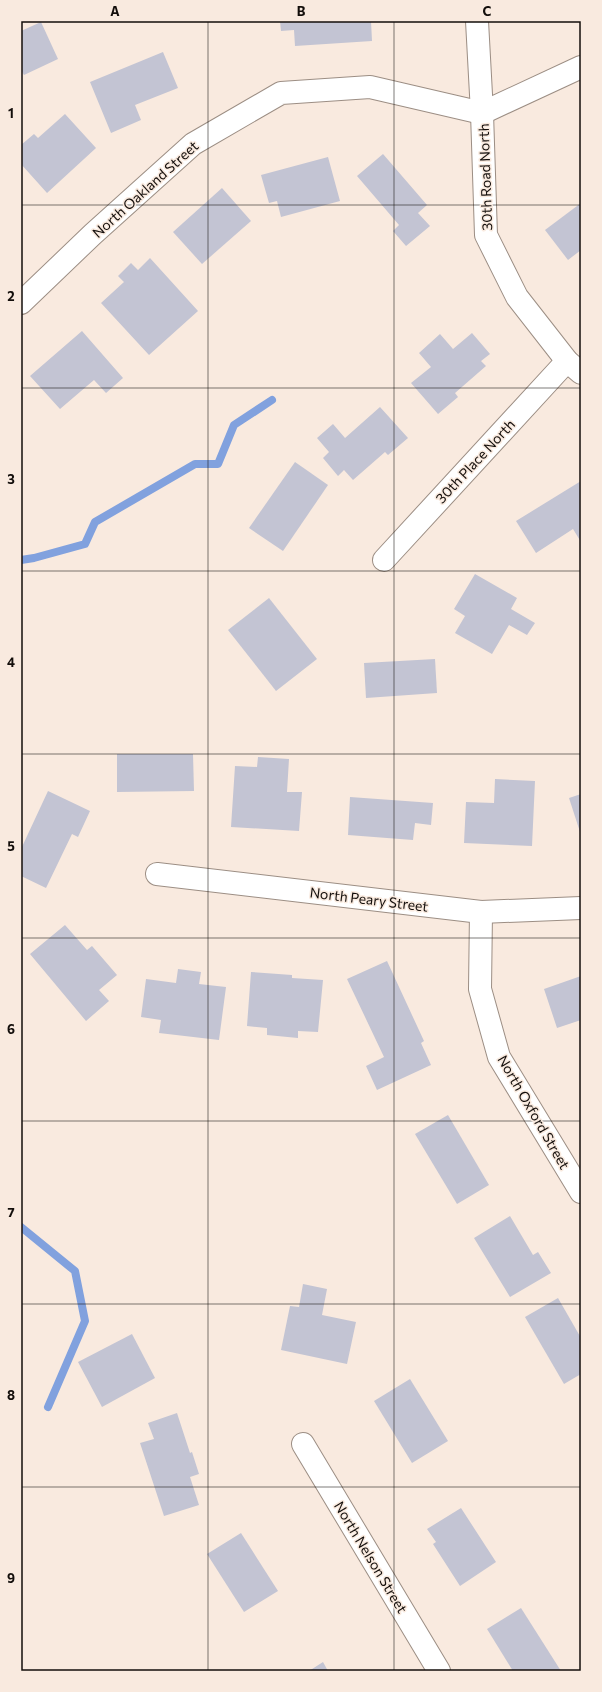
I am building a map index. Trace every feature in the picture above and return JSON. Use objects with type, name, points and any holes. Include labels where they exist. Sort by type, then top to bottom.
[{"type":"street","name":"30th Road North","points":[[477,21],[486,235],[516,297],[574,367]]},
{"type":"street","points":[[482,114],[581,67]]},
{"type":"street","name":"North Oakland Street","points":[[21,303],[93,234],[193,144],[281,93],[370,87],[482,114]]},
{"type":"street","name":"30th Place North","points":[[384,560],[574,367]]},
{"type":"street","name":"North Peary Street","points":[[157,874],[481,912],[581,908]]},
{"type":"street","name":"North Oxford Street","points":[[481,912],[480,989],[499,1057],[581,1192]]},
{"type":"street","name":"North Nelson Street","points":[[303,1444],[439,1671]]},
{"type":"building","points":[[280,21],[371,21],[372,41],[295,46],[294,30],[281,31]]},
{"type":"building","points":[[41,22],[58,59],[24,75],[21,70],[21,31]]},
{"type":"building","points":[[163,52],[178,88],[135,105],[141,120],[111,133],[90,82]]},
{"type":"building","points":[[65,114],[96,148],[47,193],[21,164],[21,145],[34,134],[38,138]]},
{"type":"building","points":[[383,154],[427,205],[418,213],[430,226],[406,246],[393,231],[399,225],[357,176]]},
{"type":"building","points":[[328,157],[340,201],[281,217],[277,201],[269,203],[261,175]]},
{"type":"building","points":[[222,188],[251,221],[202,264],[173,232]]},
{"type":"building","points":[[581,203],[581,250],[568,260],[545,230]]},
{"type":"building","points":[[150,258],[198,311],[149,355],[101,303],[124,282],[118,276],[131,263],[138,270]]},
{"type":"building","points":[[82,331],[123,378],[106,393],[94,380],[60,409],[30,376]]},
{"type":"building","points":[[472,333],[490,354],[481,361],[486,366],[455,393],[458,397],[438,414],[411,383],[431,367],[419,353],[440,334],[453,349]]},
{"type":"building","points":[[380,407],[408,438],[388,455],[385,452],[353,480],[344,470],[338,476],[323,458],[329,452],[317,438],[333,424],[345,438]]},
{"type":"building","points":[[295,462],[328,485],[283,551],[249,528]]},
{"type":"building","points":[[581,481],[581,542],[573,529],[536,553],[516,521]]},
{"type":"building","points":[[475,574],[517,598],[511,609],[535,623],[527,635],[509,625],[492,654],[455,633],[465,616],[454,609]]},
{"type":"building","points":[[269,598],[317,659],[276,691],[228,630]]},
{"type":"building","points":[[435,659],[437,693],[366,698],[364,663]]},
{"type":"building","points":[[117,754],[193,754],[194,791],[117,792]]},
{"type":"building","points":[[258,757],[289,759],[287,792],[302,792],[299,831],[231,827],[235,766],[257,767]]},
{"type":"building","points":[[495,779],[535,781],[532,846],[464,843],[466,802],[494,803]]},
{"type":"building","points":[[48,791],[90,811],[78,837],[72,834],[46,888],[21,876],[21,849]]},
{"type":"building","points":[[581,794],[581,835],[569,798]]},
{"type":"building","points":[[350,797],[433,803],[431,825],[415,823],[413,840],[348,835]]},
{"type":"building","points":[[65,925],[87,950],[92,946],[117,975],[99,990],[109,1001],[86,1021],[30,954]]},
{"type":"building","points":[[387,961],[424,1041],[421,1043],[431,1065],[377,1090],[366,1066],[384,1057],[347,979]]},
{"type":"building","points":[[178,969],[201,972],[199,984],[226,987],[219,1040],[159,1033],[161,1020],[141,1017],[146,979],[176,983]]},
{"type":"building","points":[[251,972],[292,975],[292,978],[323,980],[318,1032],[298,1031],[298,1038],[267,1035],[267,1028],[247,1026]]},
{"type":"building","points":[[581,976],[581,1020],[557,1028],[544,989]]},
{"type":"building","points":[[448,1115],[489,1185],[457,1204],[415,1134]]},
{"type":"building","points":[[510,1216],[533,1255],[538,1252],[551,1273],[510,1297],[474,1238]]},
{"type":"building","points":[[303,1284],[327,1289],[322,1315],[356,1322],[347,1364],[281,1350],[290,1306],[299,1307]]},
{"type":"building","points":[[558,1298],[581,1338],[581,1374],[564,1384],[525,1317]]},
{"type":"building","points":[[132,1334],[155,1378],[102,1407],[78,1362]]},
{"type":"building","points":[[410,1379],[448,1441],[412,1463],[374,1401]]},
{"type":"building","points":[[177,1413],[190,1453],[192,1452],[199,1474],[190,1477],[199,1505],[164,1516],[140,1443],[154,1439],[148,1423]]},
{"type":"building","points":[[461,1508],[496,1562],[460,1586],[433,1544],[436,1542],[427,1529]]},
{"type":"building","points":[[241,1533],[278,1591],[244,1612],[207,1554]]},
{"type":"building","points":[[521,1608],[561,1671],[513,1671],[487,1629]]},
{"type":"building","points":[[323,1662],[328,1671],[309,1671]]},
{"type":"waterway","points":[[21,560],[34,558],[85,544],[95,522],[195,464],[218,464],[234,425],[272,400]]},
{"type":"waterway","points":[[21,1227],[75,1271],[85,1321],[48,1407]]}]
